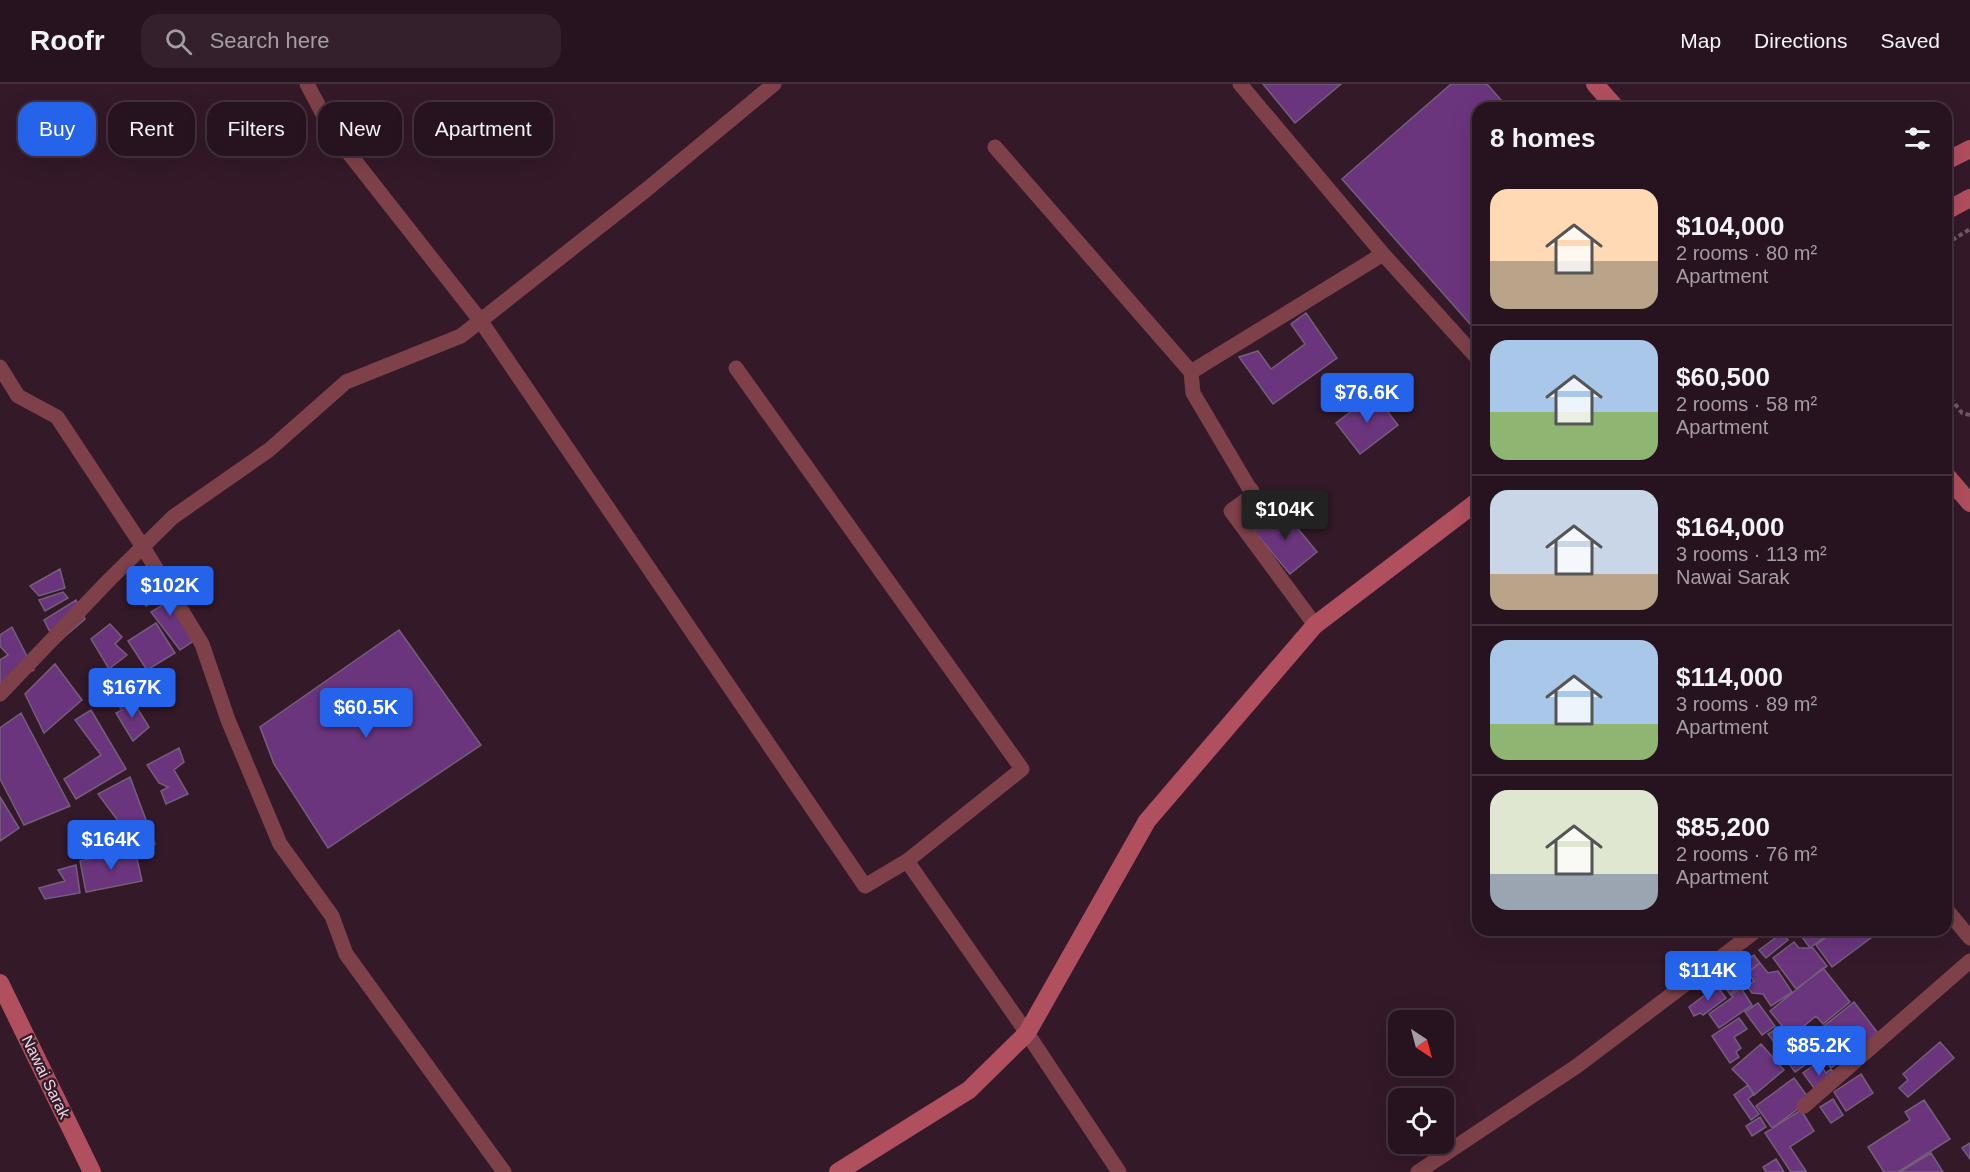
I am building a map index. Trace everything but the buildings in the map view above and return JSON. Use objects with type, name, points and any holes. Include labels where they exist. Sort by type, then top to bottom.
[{"type":"street","points":[[1595,84],[1611,102]]},
{"type":"street","points":[[1952,158],[1970,149]]},
{"type":"street","points":[[1952,208],[1970,198]]},
{"type":"street","points":[[1952,482],[1970,503]]},
{"type":"street","points":[[838,1172],[969,1090],[1027,1033],[1148,821],[1314,625],[1472,506]]},
{"type":"street","name":"Nawai Sarak","points":[[0,983],[92,1172]]},
{"type":"lane","points":[[308,84],[333,133],[480,320],[864,886],[907,861],[1022,769],[736,368]]},
{"type":"lane","points":[[0,694],[173,517],[268,450],[346,382],[461,336],[646,190],[774,84]]},
{"type":"lane","points":[[1240,84],[1383,254],[1472,352]]},
{"type":"lane","points":[[995,147],[1191,372],[1193,393],[1252,491],[1250,497],[1231,511],[1314,625]]},
{"type":"lane","points":[[1191,372],[1383,254]]},
{"type":"lane","points":[[0,367],[18,396],[57,417],[142,547],[202,644],[228,720],[280,844],[332,916],[346,954],[504,1172]]},
{"type":"lane","points":[[907,861],[1027,1033],[1119,1172]]},
{"type":"lane","points":[[1952,916],[1970,938]]},
{"type":"lane","points":[[1418,1172],[1577,1066],[1749,936]]},
{"type":"lane","points":[[1804,1106],[1970,961]]},
{"type":"path","points":[[1952,240],[1970,229]]},
{"type":"path","points":[[1952,400],[1962,413],[1970,416]]}]
